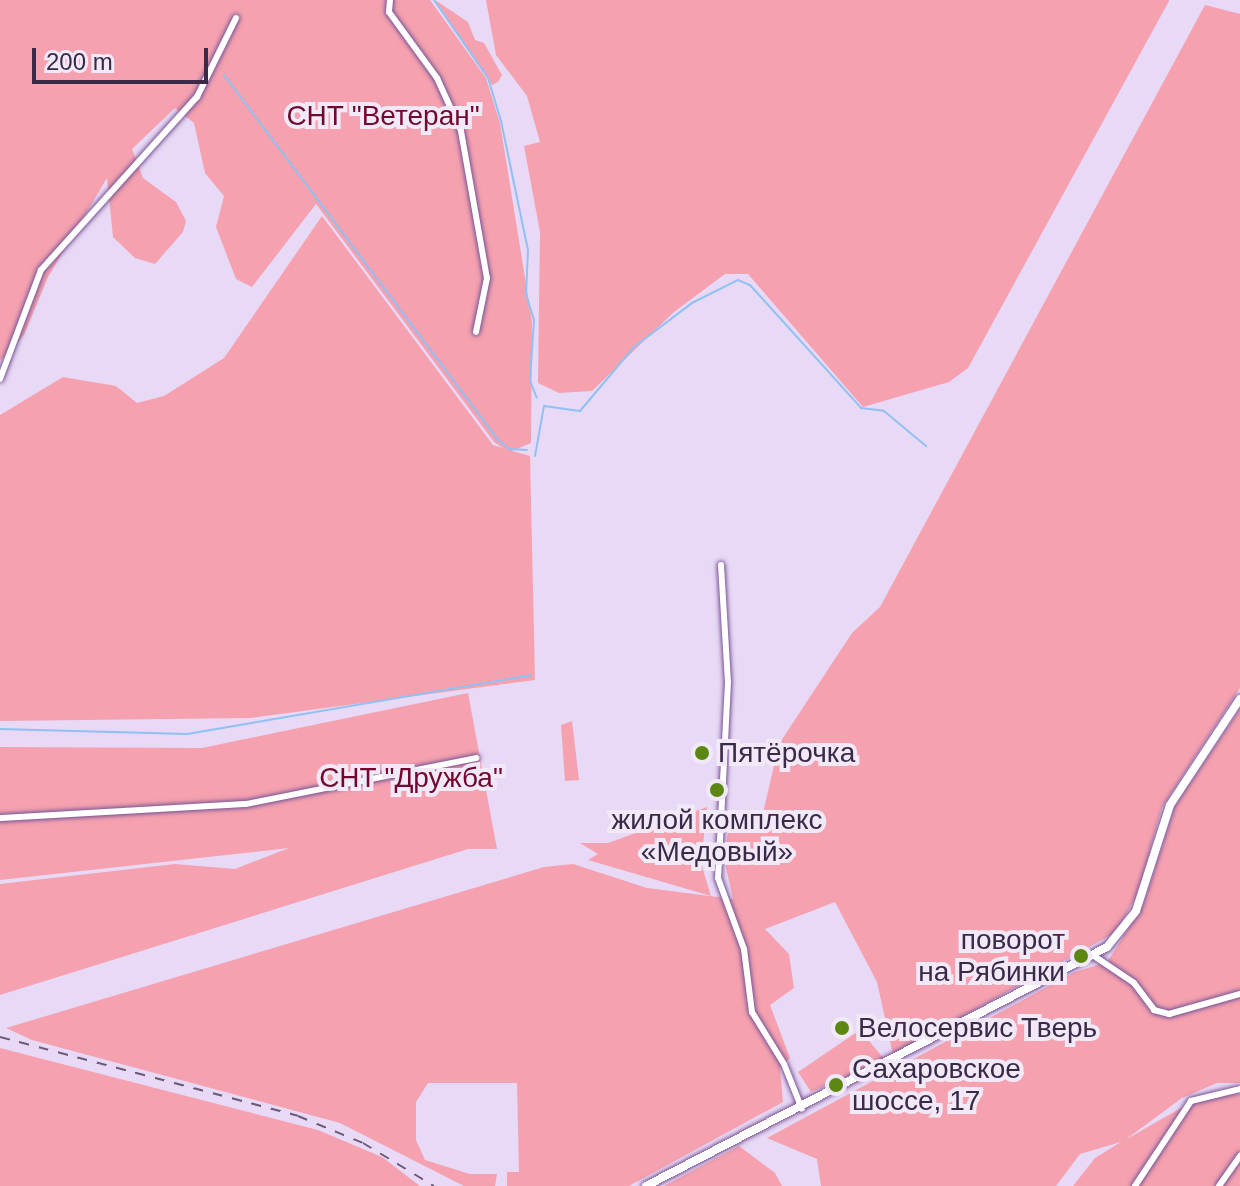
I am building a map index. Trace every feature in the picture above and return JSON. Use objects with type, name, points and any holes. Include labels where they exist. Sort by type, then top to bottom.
[{"type":"main road","points":[[646,1186],[802,1109],[1094,956],[1132,918],[1166,811],[1240,699]]},
{"type":"street","points":[[390,0],[389,12],[437,78],[462,134],[487,278],[476,332]]},
{"type":"street","points":[[0,379],[41,270],[197,97],[236,18]]},
{"type":"street","points":[[721,565],[728,682],[716,865],[722,893],[744,949],[752,1012],[802,1109]]},
{"type":"street","points":[[0,818],[259,802],[476,758]]},
{"type":"street","points":[[1094,956],[1134,983],[1154,1010],[1169,1014],[1240,994]]},
{"type":"street","points":[[1135,1186],[1191,1101],[1240,1089]]},
{"type":"street","points":[[1219,1186],[1240,1156]]},
{"type":"green space","name":"СНТ \"Ветеран\"","points":[[0,0],[430,0],[486,78],[500,123],[532,321],[531,443],[509,452],[494,442],[316,204],[252,287],[236,279],[216,227],[224,196],[205,173],[194,123],[175,108],[132,149],[143,178],[176,202],[186,221],[183,232],[155,264],[135,258],[113,237],[107,178],[48,277],[24,335],[0,361]]},
{"type":"green space","points":[[435,0],[468,22],[475,40],[484,43],[502,75],[498,82],[492,85]]},
{"type":"green space","points":[[486,0],[1169,1],[968,368],[949,382],[863,407],[748,274],[725,274],[674,312],[592,391],[559,393],[538,383],[540,232],[524,146],[540,142],[527,96],[496,55]]},
{"type":"green space","points":[[1205,5],[1240,14],[1240,688],[1162,807],[1138,893],[1116,932],[893,1055],[877,982],[835,902],[765,929],[789,954],[794,988],[770,1005],[790,1058],[780,1067],[783,1102],[629,1186],[507,1186],[507,1172],[519,1172],[517,1083],[428,1083],[416,1102],[416,1140],[425,1160],[470,1174],[497,1174],[495,1186],[464,1186],[340,1123],[32,1040],[6,1028],[544,867],[573,864],[647,888],[733,899],[724,858],[731,814],[763,813],[779,744],[852,633],[880,607]]},
{"type":"green space","points":[[322,216],[493,445],[530,456],[535,680],[251,718],[0,721],[0,415],[63,377],[116,386],[137,403],[164,396],[224,358]]},
{"type":"green space","name":"СНТ \"Дружба\"","points":[[468,693],[497,849],[468,849],[0,995],[0,884],[175,864],[235,869],[289,848],[0,880],[0,747],[202,748]]},
{"type":"green space","points":[[1240,709],[1240,1083],[1217,1083],[1182,1098],[1125,1140],[1202,1096],[1240,1094],[1240,1186],[1073,1186],[1095,1158],[1121,1142],[1080,1154],[1056,1186],[821,1186],[817,1159],[767,1138],[1075,972],[1104,963],[1133,984],[1152,1010],[1135,982],[1108,961],[1144,903],[1175,806]]},
{"type":"green space","points":[[572,721],[579,780],[565,781],[561,725]]},
{"type":"green space","points":[[707,807],[701,863],[711,896],[588,860],[598,854],[580,843],[608,843]]},
{"type":"green space","points":[[860,1030],[885,1060],[811,1092],[798,1072]]},
{"type":"green space","points":[[0,1048],[318,1130],[382,1157],[420,1186],[0,1186]]},
{"type":"green space","points":[[739,1146],[775,1173],[782,1186],[664,1186]]},
{"type":"waterway","points":[[434,0],[488,78],[501,121],[528,250],[526,294],[534,320],[530,381],[537,398]]},
{"type":"waterway","points":[[224,75],[497,439],[509,449],[527,450]]},
{"type":"waterway","points":[[535,456],[544,406],[580,411],[634,347],[692,303],[738,280],[750,285],[861,408],[884,411],[926,446]]},
{"type":"waterway","points":[[0,729],[187,734],[531,675]]},
{"type":"railway","points":[[0,1037],[298,1116],[363,1143],[434,1186]]},
{"type":"place","name":"Пятёрочка","points":[[702,753]]},
{"type":"place","name":"жилой комплекс «Медовый»","points":[[717,790]]},
{"type":"place","name":"поворот на Рябинки","points":[[1081,956]]},
{"type":"place","name":"Велосервис Тверь","points":[[842,1028]]},
{"type":"place","name":"Сахаровское шоссе, 17","points":[[836,1085]]}]
